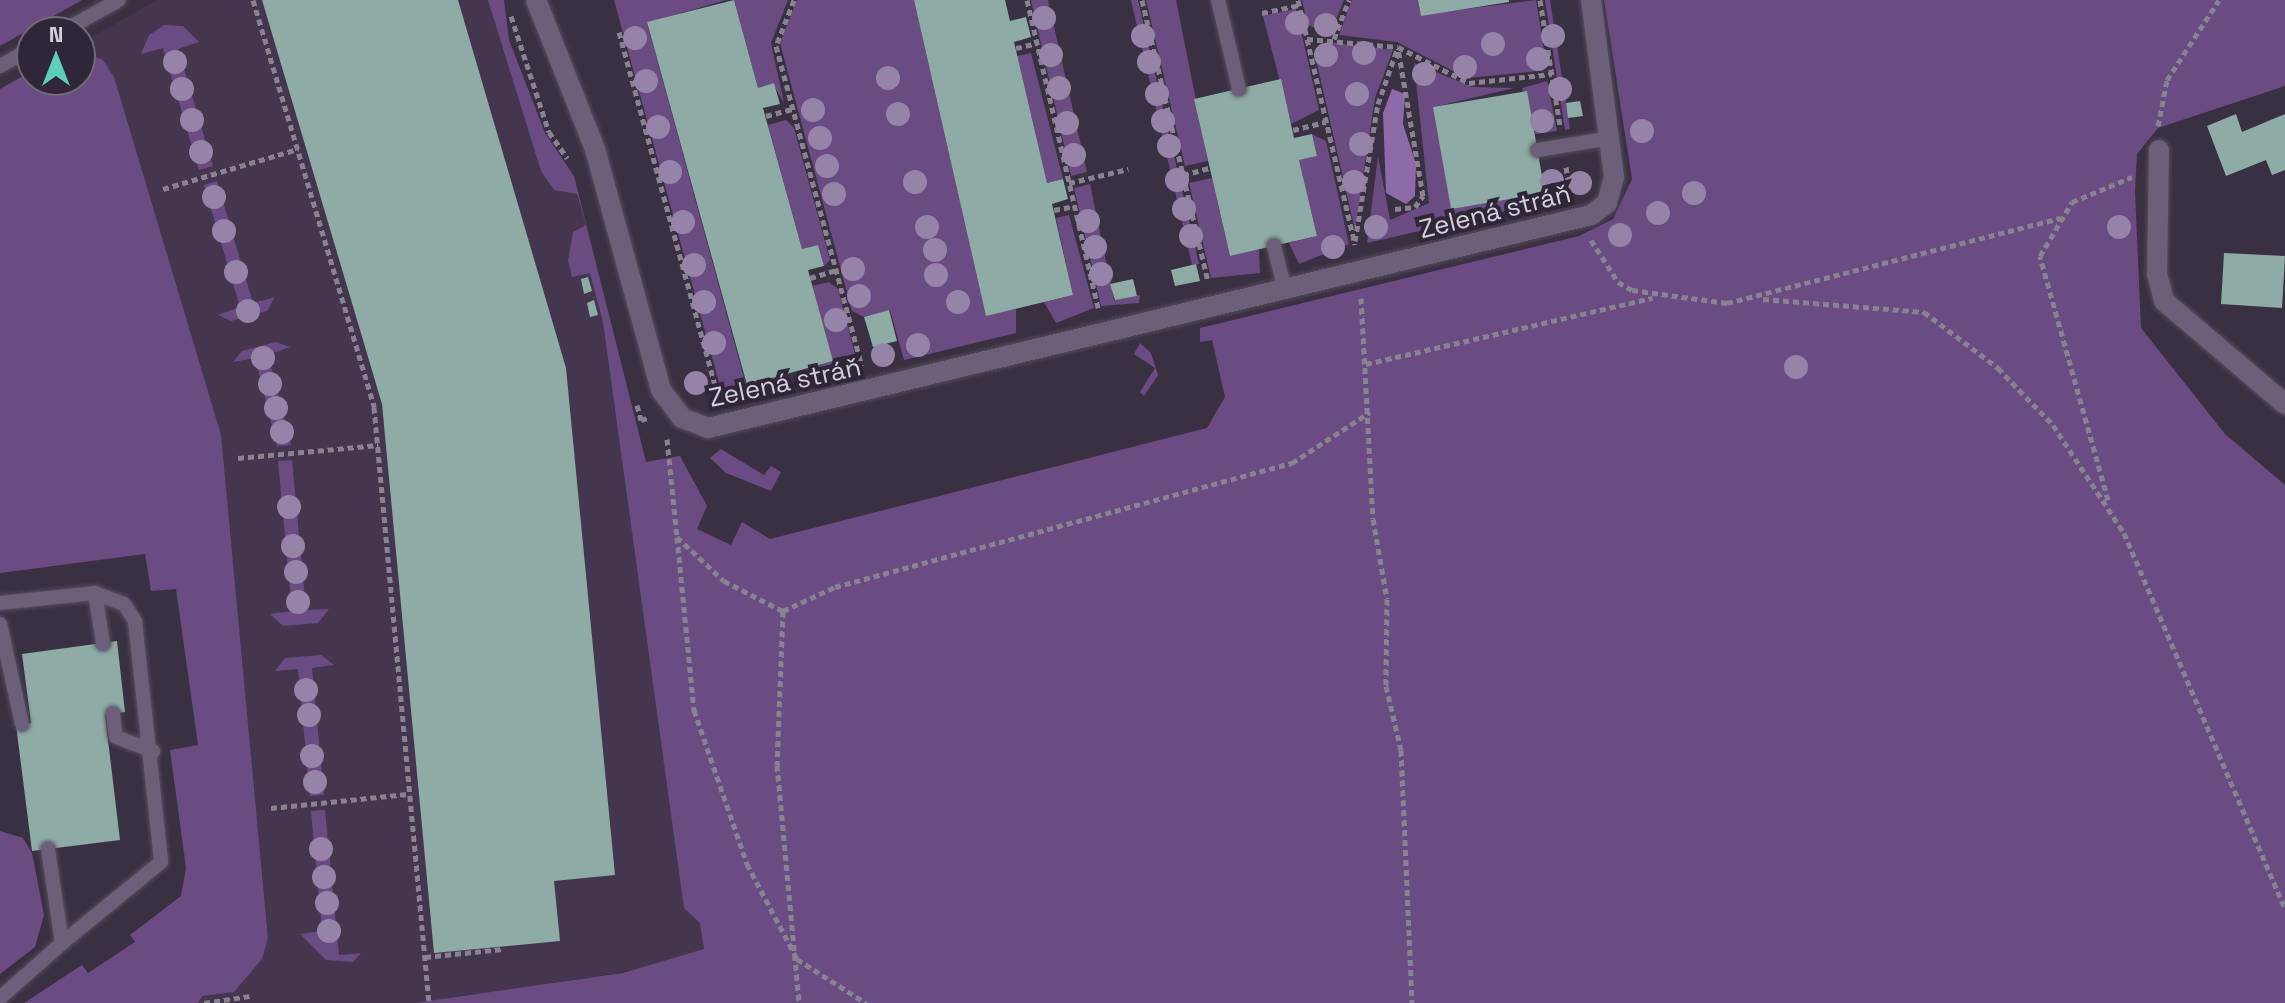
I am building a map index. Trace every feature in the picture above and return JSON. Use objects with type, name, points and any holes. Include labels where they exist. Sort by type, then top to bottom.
[{"type":"street","name":"Zelená stráň","points":[[536,0],[595,149],[653,367],[674,411],[708,428],[758,420],[1579,221],[1612,193],[1611,138],[1591,0]]},
{"type":"street","points":[[2159,159],[2157,274],[2164,301],[2285,404]]},
{"type":"lane","points":[[90,16],[119,0]]},
{"type":"lane","points":[[1218,0],[1239,89]]},
{"type":"lane","points":[[1538,150],[1611,138]]},
{"type":"lane","points":[[1274,246],[1285,290]]},
{"type":"lane","points":[[95,593],[103,643]]},
{"type":"lane","points":[[0,603],[95,593],[124,604],[135,621],[153,751],[161,862],[0,998]]},
{"type":"lane","points":[[0,624],[22,724]]},
{"type":"lane","points":[[113,714],[116,737],[153,751]]},
{"type":"lane","points":[[48,849],[62,943]]},
{"type":"path","points":[[253,0],[374,407],[429,1003]]},
{"type":"path","points":[[509,0],[518,52],[549,132],[571,162]]},
{"type":"path","points":[[794,0],[776,46],[864,375]]},
{"type":"path","points":[[1027,0],[1100,317],[1088,320]]},
{"type":"path","points":[[1142,0],[1210,290]]},
{"type":"path","points":[[1334,39],[1349,0]]},
{"type":"path","points":[[1540,0],[1563,146],[1566,201]]},
{"type":"path","points":[[2219,0],[2167,80],[2159,159],[2092,190],[2060,218],[2040,256],[2111,508],[2285,908]]},
{"type":"path","points":[[1262,13],[1299,2],[1355,242],[1370,412],[1373,519],[1387,599],[1386,686],[1401,750],[1412,1003]]},
{"type":"path","points":[[619,32],[722,409],[674,411],[641,420],[633,389]]},
{"type":"path","points":[[1307,39],[1398,47],[1469,83],[1552,74]]},
{"type":"path","points":[[1016,48],[1037,43]]},
{"type":"path","points":[[1395,209],[1415,207],[1423,196],[1398,47]]},
{"type":"path","points":[[1355,242],[1378,104],[1398,47]]},
{"type":"path","points":[[766,116],[793,109]]},
{"type":"path","points":[[1293,130],[1326,122]]},
{"type":"path","points":[[163,189],[298,149]]},
{"type":"path","points":[[1183,175],[1210,168]]},
{"type":"path","points":[[1069,183],[1128,169]]},
{"type":"path","points":[[1054,210],[1074,206]]},
{"type":"path","points":[[1763,299],[1941,243],[2060,218]]},
{"type":"path","points":[[1579,221],[1618,282],[1654,298]]},
{"type":"path","points":[[810,278],[836,270]]},
{"type":"path","points":[[1197,293],[1224,286]]},
{"type":"path","points":[[1366,364],[1654,298],[1763,299],[1924,312],[1998,368],[2053,425],[2111,508]]},
{"type":"path","points":[[851,377],[877,371]]},
{"type":"path","points":[[674,411],[666,467],[677,537],[681,627],[704,756],[747,864],[797,959],[866,1003]]},
{"type":"path","points":[[783,611],[835,587],[1292,463],[1370,412]]},
{"type":"path","points":[[238,458],[378,445]]},
{"type":"path","points":[[677,537],[724,581],[783,611]]},
{"type":"path","points":[[783,611],[777,765],[799,1003]]},
{"type":"path","points":[[271,808],[410,794]]},
{"type":"path","points":[[425,957],[503,949]]},
{"type":"path","points":[[204,1003],[250,996]]},
{"type":"shaded area","points":[[0,0],[82,0],[53,16],[16,16],[16,37],[0,46]]},
{"type":"shaded area","points":[[157,0],[504,0],[509,40],[545,133],[574,176],[649,473],[704,949],[668,964],[440,1003],[117,1003],[268,935],[230,538],[0,573],[0,89],[16,80],[16,96],[96,96],[96,35]]},
{"type":"shaded area","points":[[488,0],[504,0],[509,40],[545,133],[574,176],[646,462],[680,456],[707,506],[697,529],[731,545],[742,522],[770,539],[1207,428],[1225,397],[1212,340],[1200,342],[1200,328],[1579,236],[1613,219],[1632,179],[1604,0],[2285,0],[2285,86],[2158,128],[2137,154],[2135,191],[2141,328],[2225,434],[2285,485],[2285,1003],[415,1003],[623,973],[704,949],[700,923],[684,908],[603,322],[590,273],[572,277],[568,261],[573,232],[586,225],[577,194],[554,190],[541,171]]},
{"type":"shaded area","points":[[614,0],[726,0],[647,23],[746,385],[775,377],[775,392],[732,403],[723,397]]},
{"type":"shaded area","points":[[734,0],[788,0],[771,43],[784,103],[773,84],[758,88]]},
{"type":"shaded area","points":[[797,0],[914,0],[986,315],[1016,309],[1016,333],[904,360],[890,310],[864,317],[852,311],[780,43]]},
{"type":"shaded area","points":[[1031,0],[1048,0],[1087,172],[1071,176]]},
{"type":"shaded area","points":[[1131,0],[1138,0],[1199,264],[1192,265]]},
{"type":"shaded area","points":[[1146,0],[1176,0],[1208,161],[1185,166]]},
{"type":"shaded area","points":[[1302,0],[1344,0],[1330,34],[1308,25]]},
{"type":"shaded area","points":[[1352,0],[1418,0],[1421,15],[1536,0],[1546,63],[1538,71],[1467,78],[1397,42],[1339,35]]},
{"type":"shaded area","points":[[1545,0],[1550,0],[1570,129],[1565,130]]},
{"type":"shaded area","points":[[1296,9],[1319,110],[1291,124],[1263,16]]},
{"type":"shaded area","points":[[164,25],[183,26],[199,42],[178,49],[213,166],[199,170],[163,48],[141,54],[149,35]]},
{"type":"shaded area","points":[[1326,42],[1393,50],[1375,98],[1355,230],[1315,55]]},
{"type":"shaded area","points":[[1031,53],[1063,179],[1047,183],[1017,56]]},
{"type":"shaded area","points":[[96,57],[103,60],[114,77],[221,435],[268,938],[262,959],[234,992],[202,996],[198,1003],[24,1003],[82,965],[88,973],[135,942],[130,935],[181,896],[186,868],[170,750],[198,745],[176,589],[151,591],[145,554],[0,573],[0,89],[16,80],[16,96],[96,96]]},
{"type":"shaded area","points":[[1414,63],[1472,87],[1514,88],[1434,107],[1451,208],[1545,193],[1547,202],[1367,243],[1378,156],[1390,220],[1429,203]]},
{"type":"shaded area","points":[[1547,81],[1557,131],[1535,134],[1522,88]]},
{"type":"shaded area","points":[[1392,89],[1405,94],[1403,124],[1416,164],[1415,196],[1406,204],[1386,193],[1383,113]]},
{"type":"shaded area","points":[[786,120],[794,128],[830,260],[824,266],[818,245],[802,249],[768,125]]},
{"type":"shaded area","points":[[1312,134],[1326,141],[1349,244],[1299,264],[1289,243],[1317,236],[1299,160],[1317,156]]},
{"type":"shaded area","points":[[1212,178],[1230,256],[1259,249],[1260,273],[1211,278],[1189,183]]},
{"type":"shaded area","points":[[217,181],[253,303],[275,297],[267,311],[231,321],[218,315],[240,307],[204,185]]},
{"type":"shaded area","points":[[1090,184],[1114,300],[1140,295],[1139,303],[1101,306],[1074,188]]},
{"type":"shaded area","points":[[1069,215],[1094,308],[1056,323],[1044,302],[1073,295],[1056,218]]},
{"type":"shaded area","points":[[829,282],[838,289],[858,366],[814,382],[804,370],[833,361],[812,286]]},
{"type":"shaded area","points":[[276,342],[290,347],[268,355],[291,445],[277,446],[255,358],[233,362],[242,351]]},
{"type":"shaded area","points":[[1140,343],[1151,353],[1158,375],[1144,396],[1140,392],[1155,368],[1134,354]]},
{"type":"shaded area","points":[[721,449],[764,475],[771,466],[781,472],[771,491],[726,473],[710,458]]},
{"type":"shaded area","points":[[292,460],[306,610],[329,609],[318,623],[283,626],[270,614],[292,611],[278,461]]},
{"type":"shaded area","points":[[321,655],[334,665],[312,668],[324,795],[310,796],[298,669],[275,671],[285,658]]},
{"type":"shaded area","points":[[325,810],[339,955],[361,953],[353,962],[326,960],[300,934],[322,931],[311,811]]},
{"type":"shaded area","points":[[0,831],[23,838],[32,853],[44,915],[35,947],[0,974]]},
{"type":"building","points":[[262,0],[458,0],[566,368],[615,875],[554,881],[560,941],[434,953],[382,404]]},
{"type":"building","points":[[734,0],[758,88],[774,83],[780,104],[763,108],[802,249],[818,245],[824,266],[808,270],[833,361],[747,385],[647,22]]},
{"type":"building","points":[[914,0],[1005,0],[1010,21],[1026,17],[1031,37],[1014,42],[1047,183],[1063,179],[1068,199],[1052,204],[1073,295],[986,316]]},
{"type":"building","points":[[1418,0],[1509,0],[1509,2],[1421,16]]},
{"type":"building","points":[[1281,79],[1294,138],[1312,134],[1317,156],[1299,160],[1317,236],[1230,256],[1194,99]]},
{"type":"building","points":[[1527,91],[1545,193],[1451,209],[1433,107]]},
{"type":"building","points":[[1580,101],[1583,116],[1568,118],[1566,103]]},
{"type":"building","points":[[2236,114],[2242,132],[2285,114],[2285,170],[2272,175],[2266,160],[2226,176],[2207,126]]},
{"type":"building","points":[[2224,253],[2285,256],[2282,308],[2221,304]]},
{"type":"building","points":[[1196,264],[1200,281],[1175,286],[1171,270]]},
{"type":"building","points":[[588,277],[592,291],[584,294],[581,279]]},
{"type":"building","points":[[1133,279],[1137,296],[1115,300],[1110,284]]},
{"type":"building","points":[[594,300],[598,315],[590,317],[587,303]]},
{"type":"building","points":[[889,310],[897,341],[873,347],[864,317]]},
{"type":"building","points":[[117,641],[125,712],[105,715],[120,840],[32,851],[16,725],[31,723],[22,654]]}]
